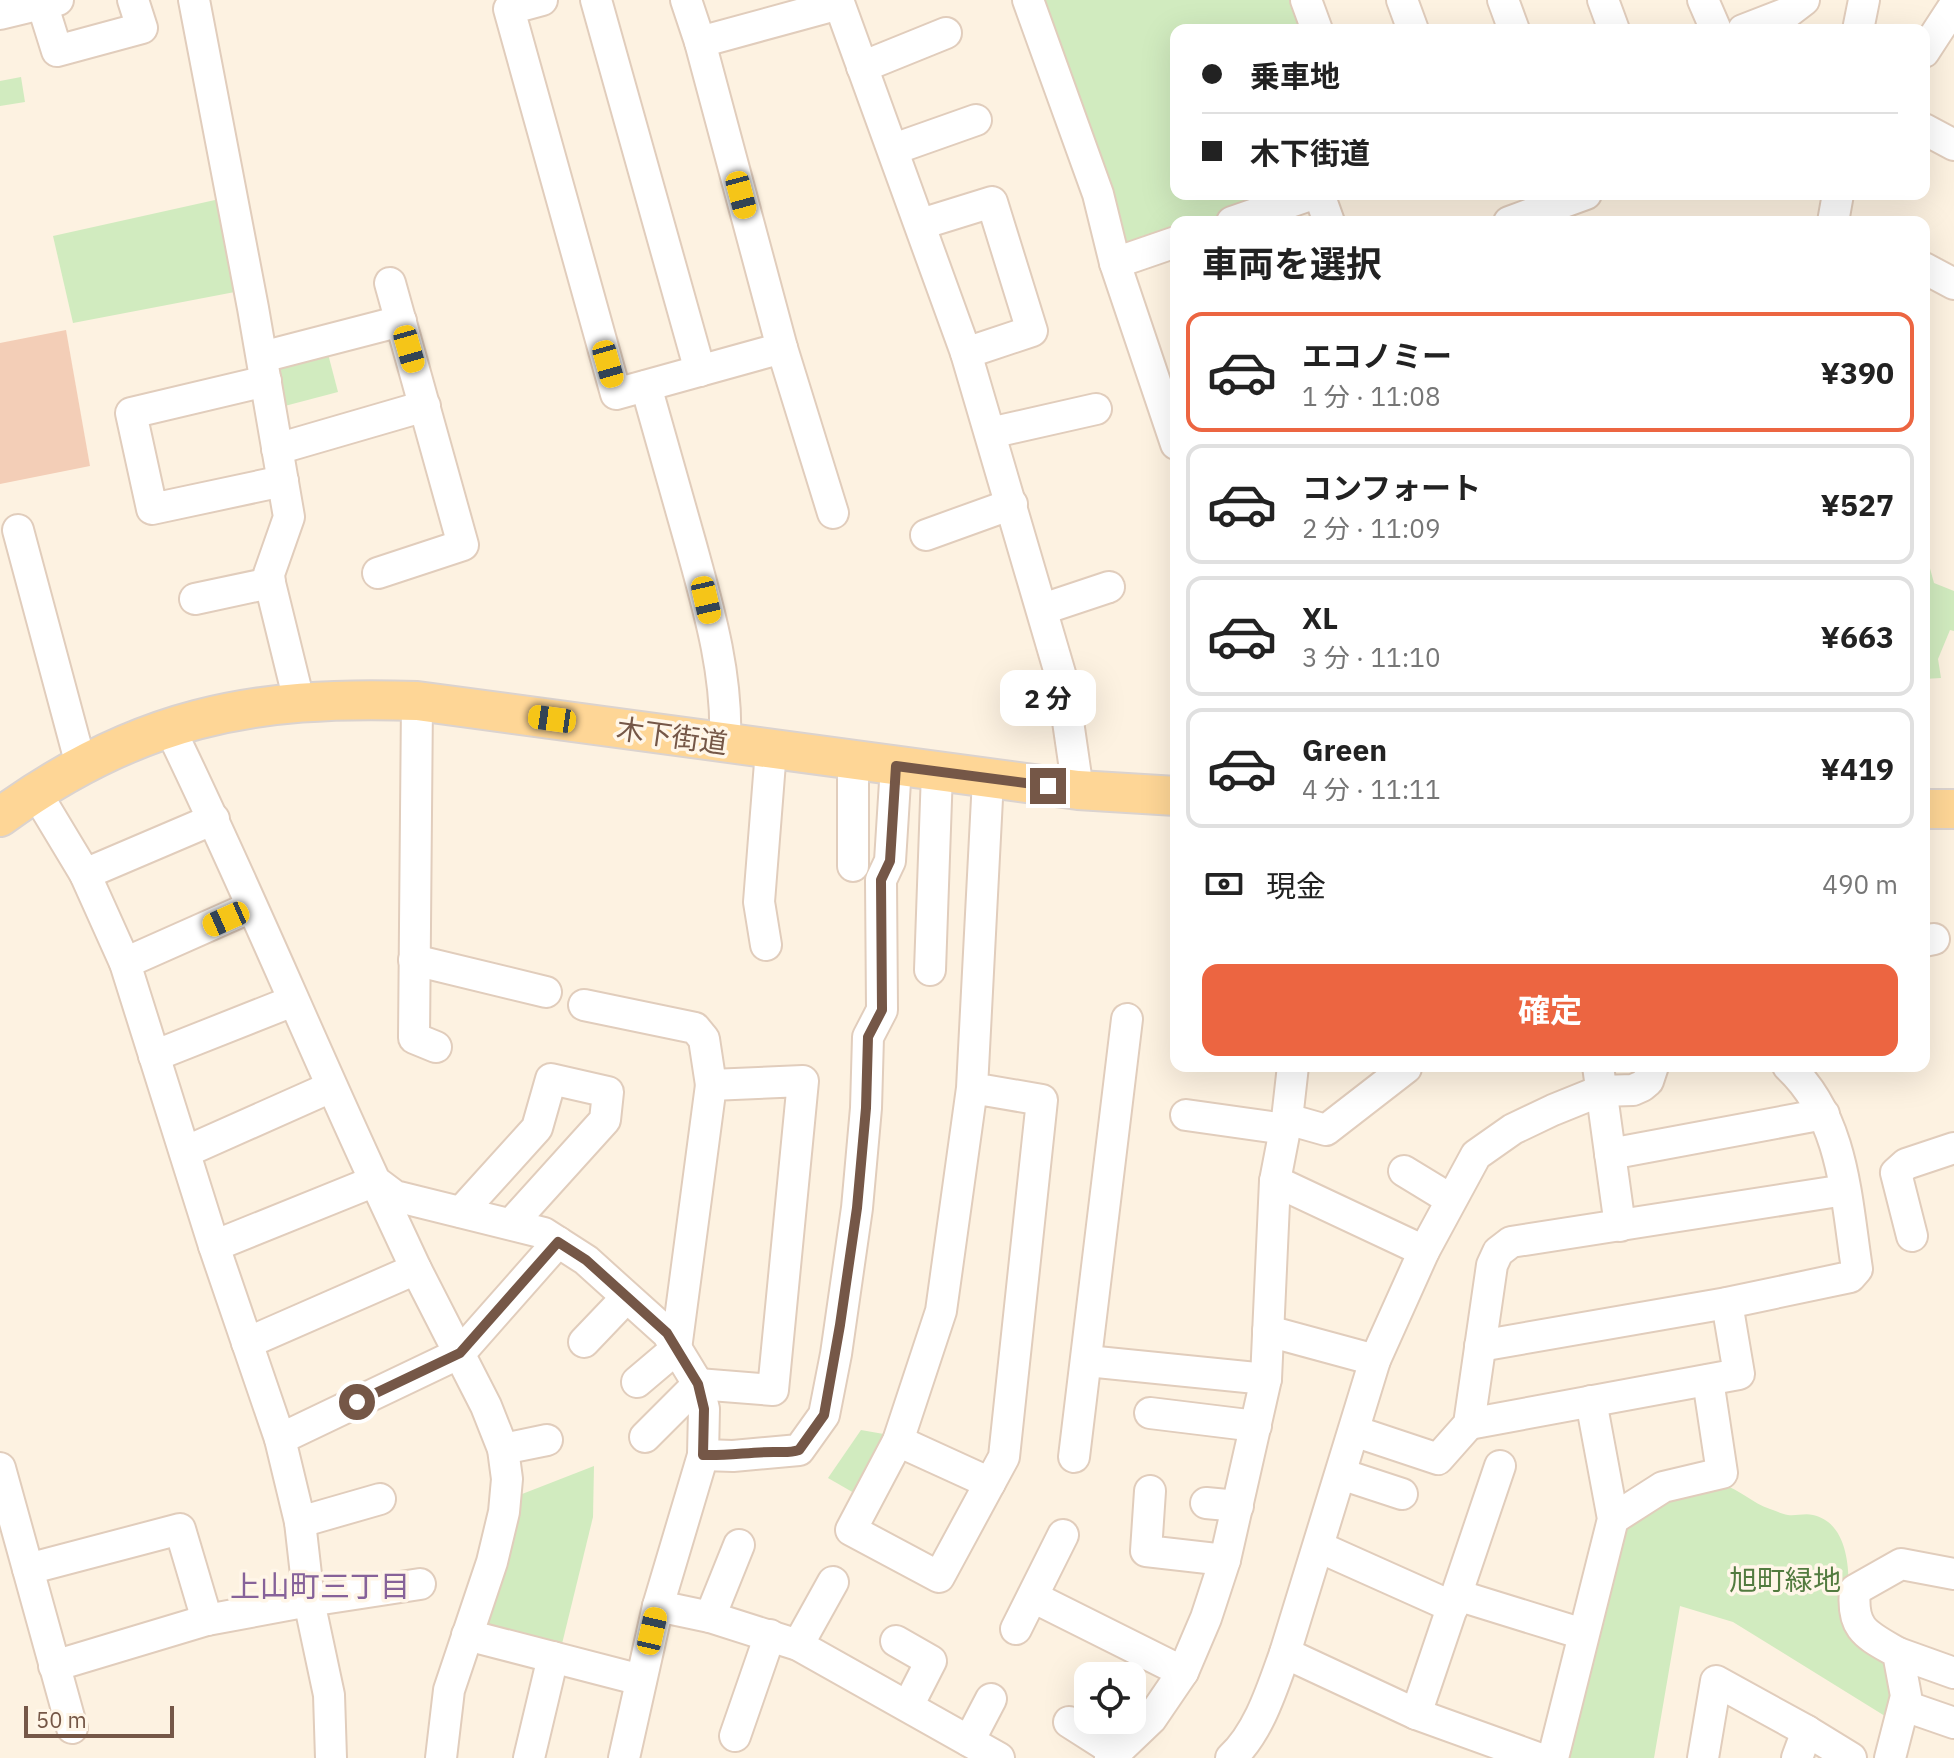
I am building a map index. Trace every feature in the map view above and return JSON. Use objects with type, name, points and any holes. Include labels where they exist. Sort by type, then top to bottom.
[{"type":"main road","name":"木下街道","points":[[0,817],[35,791],[123,743],[235,709],[299,701],[417,701],[988,779],[1078,790],[1170,796]]},
{"type":"main road","points":[[1930,809],[1954,809]]},
{"type":"street","points":[[0,14],[47,1],[57,51],[142,28],[133,0]]},
{"type":"street","points":[[194,0],[289,517],[269,574],[299,701]]},
{"type":"street","points":[[542,0],[509,9],[616,394],[782,348]]},
{"type":"street","points":[[596,0],[700,371]]},
{"type":"street","points":[[686,0],[782,348],[833,513]]},
{"type":"street","points":[[1028,0],[1098,194],[1115,263],[1170,426]]},
{"type":"street","points":[[1306,0],[1315,24]]},
{"type":"street","points":[[1402,0],[1411,24]]},
{"type":"street","points":[[1503,0],[1512,24]]},
{"type":"street","points":[[1603,0],[1612,24]]},
{"type":"street","points":[[1703,0],[1713,24]]},
{"type":"street","points":[[1759,24],[1787,13],[1804,0]]},
{"type":"street","points":[[1859,24],[1864,0]]},
{"type":"street","points":[[700,42],[838,2],[966,353],[1012,504],[1062,680],[1078,790]]},
{"type":"street","points":[[1930,43],[1954,6]]},
{"type":"street","points":[[862,67],[946,33]]},
{"type":"street","points":[[894,149],[976,120]]},
{"type":"street","points":[[1930,132],[1954,145]]},
{"type":"street","points":[[1250,216],[1298,200]]},
{"type":"street","points":[[1526,216],[1570,200]]},
{"type":"street","points":[[921,224],[992,202],[1032,331],[966,353]]},
{"type":"street","points":[[1115,263],[1170,244]]},
{"type":"street","points":[[1930,271],[1954,284]]},
{"type":"street","points":[[378,573],[463,545],[390,283]]},
{"type":"street","points":[[283,481],[152,509],[131,413],[401,321]]},
{"type":"street","points":[[646,386],[721,664],[725,743]]},
{"type":"street","points":[[277,449],[425,406]]},
{"type":"street","points":[[990,433],[1096,409]]},
{"type":"street","points":[[926,535],[1012,504]]},
{"type":"street","points":[[18,530],[81,765]]},
{"type":"street","points":[[195,599],[270,583]]},
{"type":"street","points":[[1043,609],[1109,587]]},
{"type":"street","points":[[417,701],[414,1038],[436,1047]]},
{"type":"street","points":[[169,727],[214,819],[331,1087],[416,1269],[486,1406],[503,1449],[507,1479],[504,1512],[492,1562],[449,1690],[441,1758]]},
{"type":"street","points":[[766,945],[759,902],[771,750]]},
{"type":"street","points":[[853,760],[853,866]]},
{"type":"street","points":[[703,1455],[733,1456],[799,1450],[824,1415],[857,1208],[866,1108],[868,1037],[882,1010],[881,880],[890,861],[896,766]]},
{"type":"street","points":[[930,970],[937,772]]},
{"type":"street","points":[[972,1088],[1042,1100],[1004,1457],[939,1577],[851,1530],[898,1441],[941,1311],[972,1088],[988,779]]},
{"type":"street","points":[[35,791],[85,874],[125,963],[214,1246],[280,1439],[300,1522],[309,1601],[329,1695],[331,1758]]},
{"type":"street","points":[[85,874],[214,819]]},
{"type":"street","points":[[125,963],[251,907]]},
{"type":"street","points":[[414,960],[546,992]]},
{"type":"street","points":[[154,1056],[293,1001]]},
{"type":"street","points":[[584,1005],[695,1028],[704,1039],[711,1085],[676,1349],[637,1382]]},
{"type":"street","points":[[1074,1457],[1127,1019]]},
{"type":"street","points":[[1069,1722],[1113,1755],[1151,1719],[1183,1672],[1206,1618],[1225,1560],[1266,1379],[1275,1181],[1292,1072]]},
{"type":"street","points":[[1186,1115],[1326,1130],[1401,1072]]},
{"type":"street","points":[[1599,1078],[1633,1090],[1648,1081],[1651,1072]]},
{"type":"street","points":[[1480,1346],[1727,1303],[1850,1277],[1857,1269],[1834,1137],[1824,1114],[1793,1072]]},
{"type":"street","points":[[1599,1078],[1620,1226]]},
{"type":"street","points":[[1231,1758],[1242,1748],[1268,1699],[1319,1547],[1375,1360],[1450,1199],[1476,1155],[1513,1129],[1599,1078]]},
{"type":"street","points":[[461,1212],[537,1128],[551,1079],[608,1092],[605,1120],[511,1224]]},
{"type":"street","points":[[645,1437],[698,1384],[773,1390],[803,1081],[711,1085]]},
{"type":"street","points":[[185,1152],[331,1087]]},
{"type":"street","points":[[1610,1154],[1824,1114]]},
{"type":"street","points":[[1912,1236],[1896,1173],[1906,1164],[1954,1148]]},
{"type":"street","points":[[1404,1171],[1450,1199]]},
{"type":"street","points":[[375,1181],[395,1196],[544,1233],[586,1260],[667,1333],[698,1384],[704,1409],[703,1455],[658,1606],[624,1758]]},
{"type":"street","points":[[214,1246],[375,1181]]},
{"type":"street","points":[[1275,1181],[1424,1251]]},
{"type":"street","points":[[1354,1431],[1438,1459],[1469,1424],[1492,1265],[1498,1252],[1511,1242],[1845,1190]]},
{"type":"street","points":[[280,1439],[460,1353],[558,1242]]},
{"type":"street","points":[[247,1343],[416,1269]]},
{"type":"street","points":[[584,1342],[626,1298]]},
{"type":"street","points":[[1469,1424],[1739,1374],[1727,1303]]},
{"type":"street","points":[[1268,1331],[1375,1360]]},
{"type":"street","points":[[1087,1361],[1266,1379]]},
{"type":"street","points":[[1613,1519],[1663,1487],[1722,1473],[1708,1380]]},
{"type":"street","points":[[1553,1758],[1613,1519],[1591,1401]]},
{"type":"street","points":[[1150,1413],[1256,1426]]},
{"type":"street","points":[[503,1449],[547,1440]]},
{"type":"street","points":[[898,1441],[990,1483]]},
{"type":"street","points":[[1416,1714],[1500,1466]]},
{"type":"street","points":[[0,1468],[72,1728]]},
{"type":"street","points":[[1341,1474],[1402,1494]]},
{"type":"street","points":[[1150,1491],[1146,1551],[1225,1560]]},
{"type":"street","points":[[300,1522],[380,1499]]},
{"type":"street","points":[[1206,1503],[1238,1506]]},
{"type":"street","points":[[28,1569],[180,1529],[207,1620]]},
{"type":"street","points":[[1016,1629],[1063,1535]]},
{"type":"street","points":[[710,1617],[739,1545]]},
{"type":"street","points":[[1319,1547],[1455,1601],[1583,1634]]},
{"type":"street","points":[[1954,1574],[1901,1564],[1855,1590],[1853,1613],[1872,1638],[1898,1653],[1954,1673]]},
{"type":"street","points":[[735,1736],[784,1640],[833,1582]]},
{"type":"street","points":[[54,1666],[207,1620],[420,1584]]},
{"type":"street","points":[[1033,1597],[1183,1672]]},
{"type":"street","points":[[658,1606],[710,1617],[784,1640],[999,1758]]},
{"type":"street","points":[[467,1635],[641,1680]]},
{"type":"street","points":[[896,1641],[931,1661],[908,1706]]},
{"type":"street","points":[[1285,1653],[1416,1714],[1538,1758]]},
{"type":"street","points":[[1895,1757],[1906,1696],[1898,1653]]},
{"type":"street","points":[[529,1758],[553,1657]]},
{"type":"street","points":[[1703,1758],[1716,1681],[1802,1744],[1851,1758]]},
{"type":"street","points":[[969,1741],[991,1699]]},
{"type":"street","points":[[1905,1706],[1954,1723]]},
{"type":"green space","points":[[1038,0],[1299,0],[1308,24],[1170,24],[1170,200],[1273,200],[1227,216],[1170,216],[1170,236],[1122,253]]},
{"type":"green space","points":[[21,77],[25,102],[0,106],[0,81]]},
{"type":"green space","points":[[224,198],[240,291],[73,323],[53,236]]},
{"type":"green space","points":[[327,350],[338,392],[281,407],[276,378],[285,362]]},
{"type":"green space","points":[[1930,568],[1934,583],[1954,591],[1954,631],[1950,630],[1938,659],[1941,678],[1930,679]]},
{"type":"green space","points":[[861,1430],[895,1436],[861,1497],[828,1478]]},
{"type":"green space","points":[[594,1466],[593,1517],[561,1648],[488,1629],[481,1615],[517,1496]]},
{"type":"green space","name":"旭町緑地","points":[[1721,1484],[1770,1509],[1788,1515],[1813,1515],[1834,1528],[1845,1550],[1848,1600],[1890,1653],[1893,1721],[1733,1622],[1680,1606],[1654,1758],[1562,1758],[1629,1519],[1663,1497]]},
{"type":"building","points":[[66,330],[90,466],[0,484],[0,343]]},
{"type":"district","name":"上山町三丁目","points":[[320,1587]]},
{"type":"route","points":[[357,1402],[460,1353],[558,1242],[586,1260],[667,1333],[698,1384],[704,1409],[703,1455],[733,1456],[799,1450],[824,1415],[857,1208],[866,1108],[868,1037],[882,1010],[881,880],[890,861],[896,766],[1048,786]]}]
